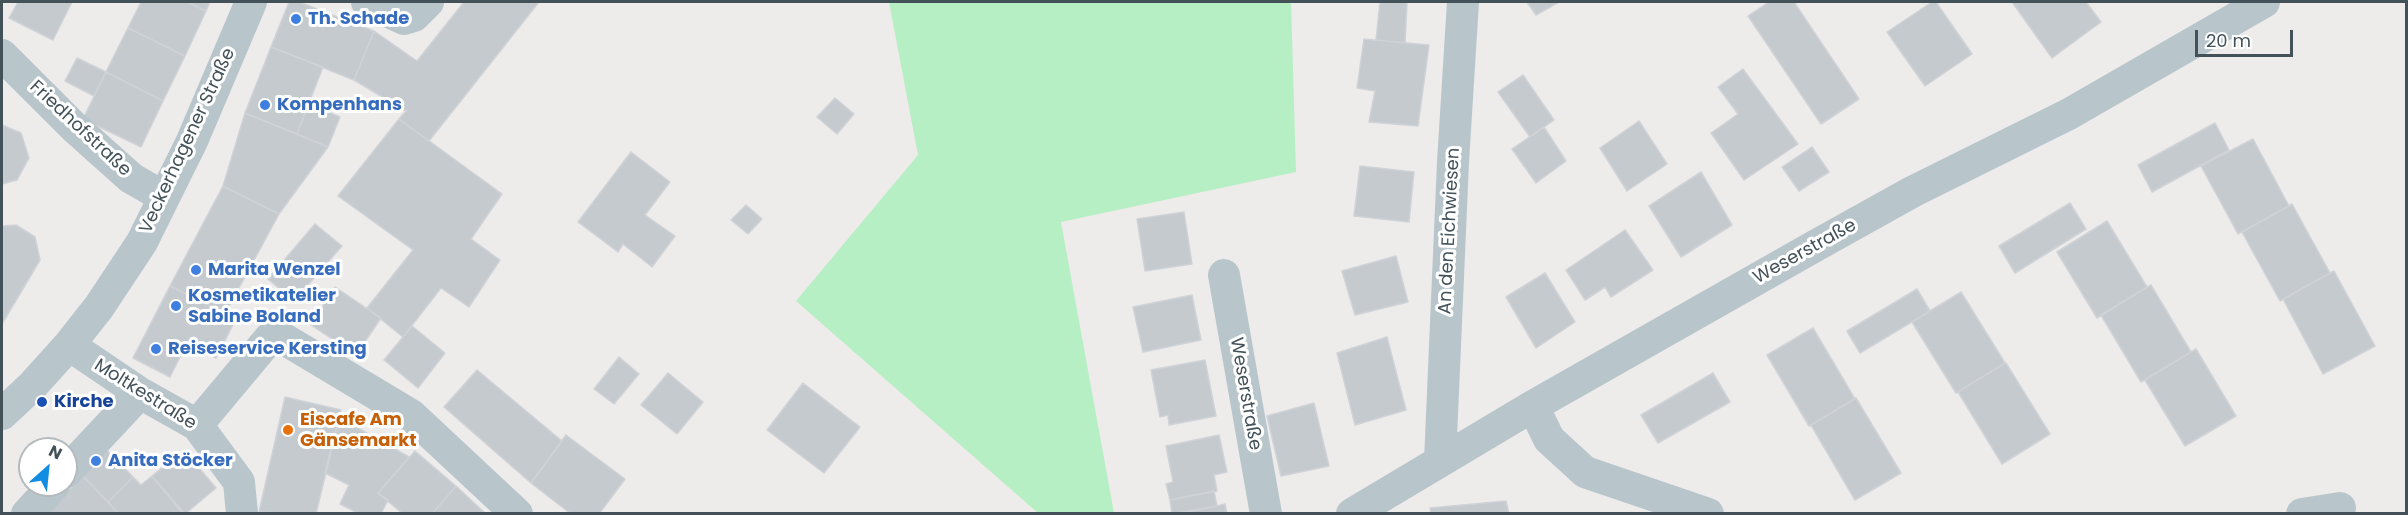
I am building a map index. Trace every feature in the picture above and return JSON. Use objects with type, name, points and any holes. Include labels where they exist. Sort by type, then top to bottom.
[{"type":"street","name":"Veckerhagener Straße","points":[[2,414],[32,386],[69,345],[99,307],[142,242],[192,141],[251,2]]},
{"type":"street","points":[[367,2],[404,19],[414,16],[428,2]]},
{"type":"street","name":"An den Eichwiesen","points":[[1440,461],[1452,174],[1463,2]]},
{"type":"street","name":"Weserstraße","points":[[1352,513],[1533,406],[1815,246],[1912,192],[2068,114],[2264,2]]},
{"type":"street","name":"Friedhofstraße","points":[[2,55],[74,127],[130,178],[164,197]]},
{"type":"street","name":"Weserstraße","points":[[1224,275],[1266,513]]},
{"type":"street","points":[[197,425],[273,333],[411,415],[517,513]]},
{"type":"street","name":"Moltkestraße","points":[[69,345],[140,393],[197,425],[240,482],[242,513]]},
{"type":"street","points":[[78,459],[140,393]]},
{"type":"street","points":[[1533,406],[1549,439],[1585,472],[1708,513]]},
{"type":"street","points":[[27,513],[42,497]]},
{"type":"street","points":[[2302,513],[2340,508]]},
{"type":"green space","points":[[889,2],[1291,2],[1296,172],[1061,222],[1114,513],[1038,513],[796,301],[918,155]]},
{"type":"building","points":[[18,2],[72,2],[53,40],[9,18]]},
{"type":"building","points":[[141,2],[187,2],[206,11],[185,56],[128,28]]},
{"type":"building","points":[[187,2],[210,2],[206,11]]},
{"type":"building","points":[[289,2],[299,2],[374,31],[354,80],[271,47]]},
{"type":"building","points":[[464,2],[539,2],[429,141],[399,119],[406,111],[354,80],[374,31],[417,61]]},
{"type":"building","points":[[1380,2],[1407,2],[1405,43],[1376,40]]},
{"type":"building","points":[[1527,2],[1559,2],[1536,15]]},
{"type":"building","points":[[1769,2],[1794,2],[1859,99],[1821,124],[1748,16]]},
{"type":"building","points":[[1932,2],[1936,2],[1972,54],[1925,86],[1887,32]]},
{"type":"building","points":[[2012,2],[2086,2],[2101,22],[2052,58]]},
{"type":"building","points":[[128,28],[185,56],[163,101],[106,72]]},
{"type":"building","points":[[1364,39],[1429,45],[1418,126],[1369,122],[1375,91],[1357,88]]},
{"type":"building","points":[[271,47],[323,67],[297,134],[245,113]]},
{"type":"building","points":[[77,58],[106,72],[94,96],[65,81]]},
{"type":"building","points":[[1743,69],[1798,144],[1744,180],[1711,133],[1738,114],[1718,87]]},
{"type":"building","points":[[106,72],[163,101],[141,147],[83,119]]},
{"type":"building","points":[[1523,75],[1554,120],[1530,137],[1498,92]]},
{"type":"building","points":[[835,98],[854,114],[837,134],[817,117]]},
{"type":"building","points":[[309,104],[340,117],[328,147],[297,134]]},
{"type":"building","points":[[245,113],[328,147],[279,214],[223,186]]},
{"type":"building","points":[[399,119],[502,194],[471,239],[500,260],[469,307],[441,288],[403,337],[367,308],[413,250],[338,196]]},
{"type":"building","points":[[1639,121],[1667,164],[1627,191],[1600,148]]},
{"type":"building","points":[[2215,123],[2229,150],[2152,192],[2138,165]]},
{"type":"building","points":[[2,125],[21,133],[29,158],[17,180],[2,184]]},
{"type":"building","points":[[1544,127],[1566,161],[1536,183],[1512,149]]},
{"type":"building","points":[[2253,139],[2289,206],[2238,234],[2201,166]]},
{"type":"building","points":[[1812,147],[1829,172],[1799,191],[1782,167]]},
{"type":"building","points":[[631,152],[670,182],[645,215],[675,236],[652,267],[623,244],[618,252],[578,222]]},
{"type":"building","points":[[1360,166],[1414,172],[1409,222],[1354,216]]},
{"type":"building","points":[[1701,172],[1732,225],[1681,257],[1649,206]]},
{"type":"building","points":[[223,186],[279,214],[225,314],[170,286]]},
{"type":"building","points":[[2070,203],[2086,229],[2015,273],[1999,246]]},
{"type":"building","points":[[2292,204],[2330,273],[2280,301],[2242,232]]},
{"type":"building","points":[[746,205],[762,219],[748,234],[731,220]]},
{"type":"building","points":[[1184,212],[1192,264],[1145,271],[1137,219]]},
{"type":"building","points":[[2107,221],[2147,287],[2097,318],[2057,252]]},
{"type":"building","points":[[315,224],[342,246],[294,301],[268,279]]},
{"type":"building","points":[[16,225],[35,237],[40,260],[2,324],[2,226]]},
{"type":"building","points":[[1625,230],[1653,270],[1611,297],[1605,287],[1585,300],[1566,270]]},
{"type":"building","points":[[1396,256],[1408,302],[1355,315],[1342,271]]},
{"type":"building","points":[[2334,271],[2375,346],[2323,374],[2283,299]]},
{"type":"building","points":[[1545,273],[1575,322],[1536,348],[1506,297]]},
{"type":"building","points":[[2151,285],[2191,352],[2141,382],[2101,315]]},
{"type":"building","points":[[170,286],[236,319],[216,358],[187,343],[170,377],[133,358]]},
{"type":"building","points":[[335,287],[381,318],[356,355],[311,325]]},
{"type":"building","points":[[1917,289],[1930,311],[1860,353],[1847,331]]},
{"type":"building","points":[[1961,292],[2005,363],[1956,393],[1912,322]]},
{"type":"building","points":[[1192,295],[1201,340],[1143,352],[1133,307]]},
{"type":"building","points":[[412,326],[445,353],[418,388],[384,360]]},
{"type":"building","points":[[1813,328],[1855,399],[1809,426],[1767,355]]},
{"type":"building","points":[[1387,337],[1406,410],[1355,425],[1337,353]]},
{"type":"building","points":[[2196,349],[2236,416],[2185,446],[2145,380]]},
{"type":"building","points":[[619,357],[639,374],[614,404],[594,389]]},
{"type":"building","points":[[1205,360],[1216,416],[1169,425],[1168,415],[1160,417],[1151,370]]},
{"type":"building","points":[[2005,363],[2050,434],[2002,464],[1958,392]]},
{"type":"building","points":[[477,370],[562,441],[531,483],[444,407]]},
{"type":"building","points":[[668,373],[703,402],[677,434],[641,405]]},
{"type":"building","points":[[1713,373],[1730,402],[1658,443],[1641,415]]},
{"type":"building","points":[[803,383],[860,427],[824,473],[767,430]]},
{"type":"building","points":[[285,397],[341,410],[316,514],[259,512]]},
{"type":"building","points":[[1856,398],[1901,473],[1855,500],[1811,425]]},
{"type":"building","points":[[1314,403],[1329,466],[1281,476],[1267,416]]},
{"type":"building","points":[[339,417],[409,457],[378,493],[388,500],[381,514],[360,514],[340,504],[349,485],[325,473]]},
{"type":"building","points":[[566,435],[625,479],[599,514],[571,514],[531,483]]},
{"type":"building","points":[[1219,435],[1227,472],[1214,475],[1217,491],[1170,500],[1166,484],[1173,482],[1166,446]]},
{"type":"building","points":[[99,442],[133,477],[108,502],[78,471],[78,463]]},
{"type":"building","points":[[184,450],[216,488],[185,514],[152,476]]},
{"type":"building","points":[[415,451],[456,486],[432,514],[403,514],[378,493]]},
{"type":"building","points":[[83,476],[119,514],[44,514],[61,497],[78,497],[78,481]]},
{"type":"building","points":[[152,476],[183,514],[119,514],[108,502],[133,477],[141,485]]},
{"type":"building","points":[[456,486],[486,514],[432,514]]},
{"type":"building","points":[[1214,491],[1217,506],[1172,514],[1170,500]]},
{"type":"building","points":[[1506,501],[1509,514],[1431,514],[1430,508]]},
{"type":"building","points":[[1225,504],[1227,514],[1179,514],[1217,506]]},
{"type":"place","name":"Th. Schade","points":[[296,19]]},
{"type":"place","name":"Kompenhans","points":[[265,105]]},
{"type":"place","name":"Marita Wenzel","points":[[196,270]]},
{"type":"place","name":"Kosmetikatelier Sabine Boland","points":[[176,306]]},
{"type":"place","name":"Reiseservice Kersting","points":[[156,349]]},
{"type":"place","name":"Kirche","points":[[42,402]]},
{"type":"place","name":"Eiscafe Am Gänsemarkt","points":[[288,430]]},
{"type":"place","name":"Anita Stöcker","points":[[96,461]]}]
